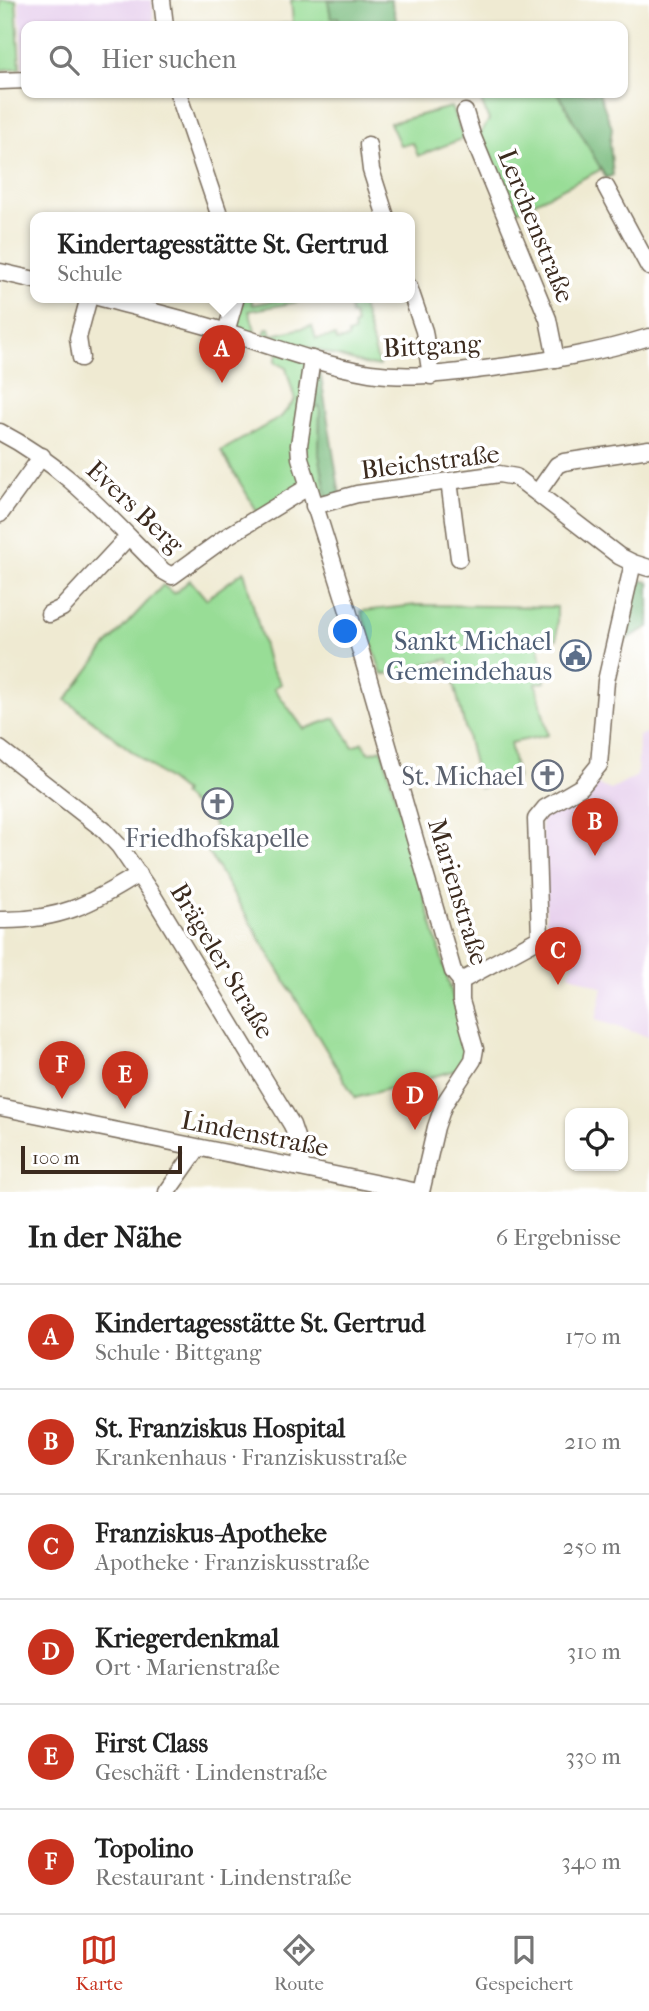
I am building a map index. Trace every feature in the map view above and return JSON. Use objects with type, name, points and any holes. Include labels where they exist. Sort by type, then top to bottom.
[{"type":"street","points":[[162,0],[164,21]]},
{"type":"street","points":[[0,81],[21,80]]},
{"type":"street","points":[[180,98],[218,212]]},
{"type":"street","name":"Lerchenstraße","points":[[465,112],[548,319],[556,359]]},
{"type":"street","points":[[368,145],[371,170],[384,212]]},
{"type":"street","points":[[606,187],[649,267]]},
{"type":"street","points":[[0,272],[30,279]]},
{"type":"street","points":[[81,358],[78,338],[87,303]]},
{"type":"street","name":"Bittgang","points":[[120,303],[312,359],[370,373],[431,376],[556,359],[614,348],[649,337]]},
{"type":"street","points":[[226,332],[234,303]]},
{"type":"street","points":[[414,303],[424,331],[431,376]]},
{"type":"street","name":"Marienstraße","points":[[312,359],[299,445],[308,487],[361,652],[453,971],[461,981],[461,1001],[475,1049],[473,1059],[444,1104],[420,1192]]},
{"type":"street","name":"Evers Berg","points":[[0,432],[42,456],[81,488],[163,571],[172,576],[226,537],[308,487]]},
{"type":"street","points":[[538,492],[557,465],[564,462],[649,449]]},
{"type":"street","points":[[0,514],[42,456]]},
{"type":"street","name":"Bleichstraße","points":[[314,506],[357,494],[499,474],[516,477],[619,556],[649,568]]},
{"type":"street","points":[[449,481],[459,558]]},
{"type":"street","points":[[49,614],[62,608],[128,537]]},
{"type":"street","points":[[461,981],[540,938],[536,819],[545,808],[582,787],[599,765],[606,681],[633,563]]},
{"type":"street","name":"Brägeler Straße","points":[[0,749],[104,830],[119,846],[139,874],[292,1125],[300,1149],[301,1168]]},
{"type":"street","points":[[0,920],[31,920],[61,914],[97,900],[139,874]]},
{"type":"street","name":"Lindenstraße","points":[[0,1107],[420,1192]]},
{"type":"street","points":[[167,1192],[198,1148]]},
{"type":"shaded area","points":[[19,0],[152,0],[154,21],[21,21],[21,34]]},
{"type":"shaded area","points":[[649,731],[649,1037],[596,1020],[603,988],[569,974],[577,950],[547,934],[541,820],[596,784],[611,790],[637,776],[639,736]]},
{"type":"green space","points":[[0,0],[16,0],[20,68],[0,70]]},
{"type":"green space","points":[[291,0],[328,0],[331,17],[338,17],[339,21],[293,21]]},
{"type":"green space","points":[[328,0],[391,0],[397,21],[339,21],[338,17],[331,18]]},
{"type":"green space","points":[[480,98],[561,98],[602,169],[511,214],[478,137],[489,120]]},
{"type":"green space","points":[[561,98],[601,98],[612,128],[610,143],[613,175],[606,178]]},
{"type":"green space","points":[[451,107],[464,138],[418,156],[413,143],[400,145],[390,123]]},
{"type":"green space","points":[[242,303],[291,303],[249,311],[255,330],[253,333],[239,329],[237,320]]},
{"type":"green space","points":[[349,303],[361,303],[379,366],[367,365],[264,334],[267,328],[270,328],[272,335],[312,326],[316,339],[335,336],[337,341],[348,339],[348,334],[354,332],[353,326],[356,325],[354,315],[351,315]]},
{"type":"green space","points":[[279,349],[312,359],[320,407],[319,453],[328,502],[308,487],[260,516],[221,451],[281,417],[295,400],[286,368],[275,362]]},
{"type":"green space","points":[[312,359],[321,377],[340,495],[328,502],[319,454],[320,407],[305,403]]},
{"type":"green space","points":[[244,571],[269,665],[281,684],[274,688],[304,729],[335,718],[353,747],[362,742],[369,753],[382,749],[468,1050],[463,1065],[456,1070],[355,1098],[204,845],[214,835],[214,824],[182,795],[184,792],[66,700],[108,644],[163,585],[174,594],[190,580],[206,599]]},
{"type":"green space","points":[[638,580],[649,582],[649,627],[621,642],[635,583]]},
{"type":"green space","points":[[417,605],[557,607],[557,639],[538,639],[545,682],[536,683],[548,735],[510,743],[517,778],[480,788],[448,659],[382,675],[361,611]]},
{"type":"place","name":"Kindertagesstätte St. Gertrud","points":[[222,383]]},
{"type":"place","name":"Sankt Michael Gemeindehaus","points":[[575,656]]},
{"type":"place","name":"St. Michael","points":[[547,776]]},
{"type":"place","name":"Friedhofskapelle","points":[[217,803]]},
{"type":"place","name":"St. Franziskus Hospital","points":[[595,856]]},
{"type":"place","name":"Franziskus-Apotheke","points":[[558,985]]},
{"type":"place","name":"Topolino","points":[[62,1099]]},
{"type":"place","name":"First Class","points":[[125,1109]]},
{"type":"place","name":"Kriegerdenkmal","points":[[415,1130]]}]
